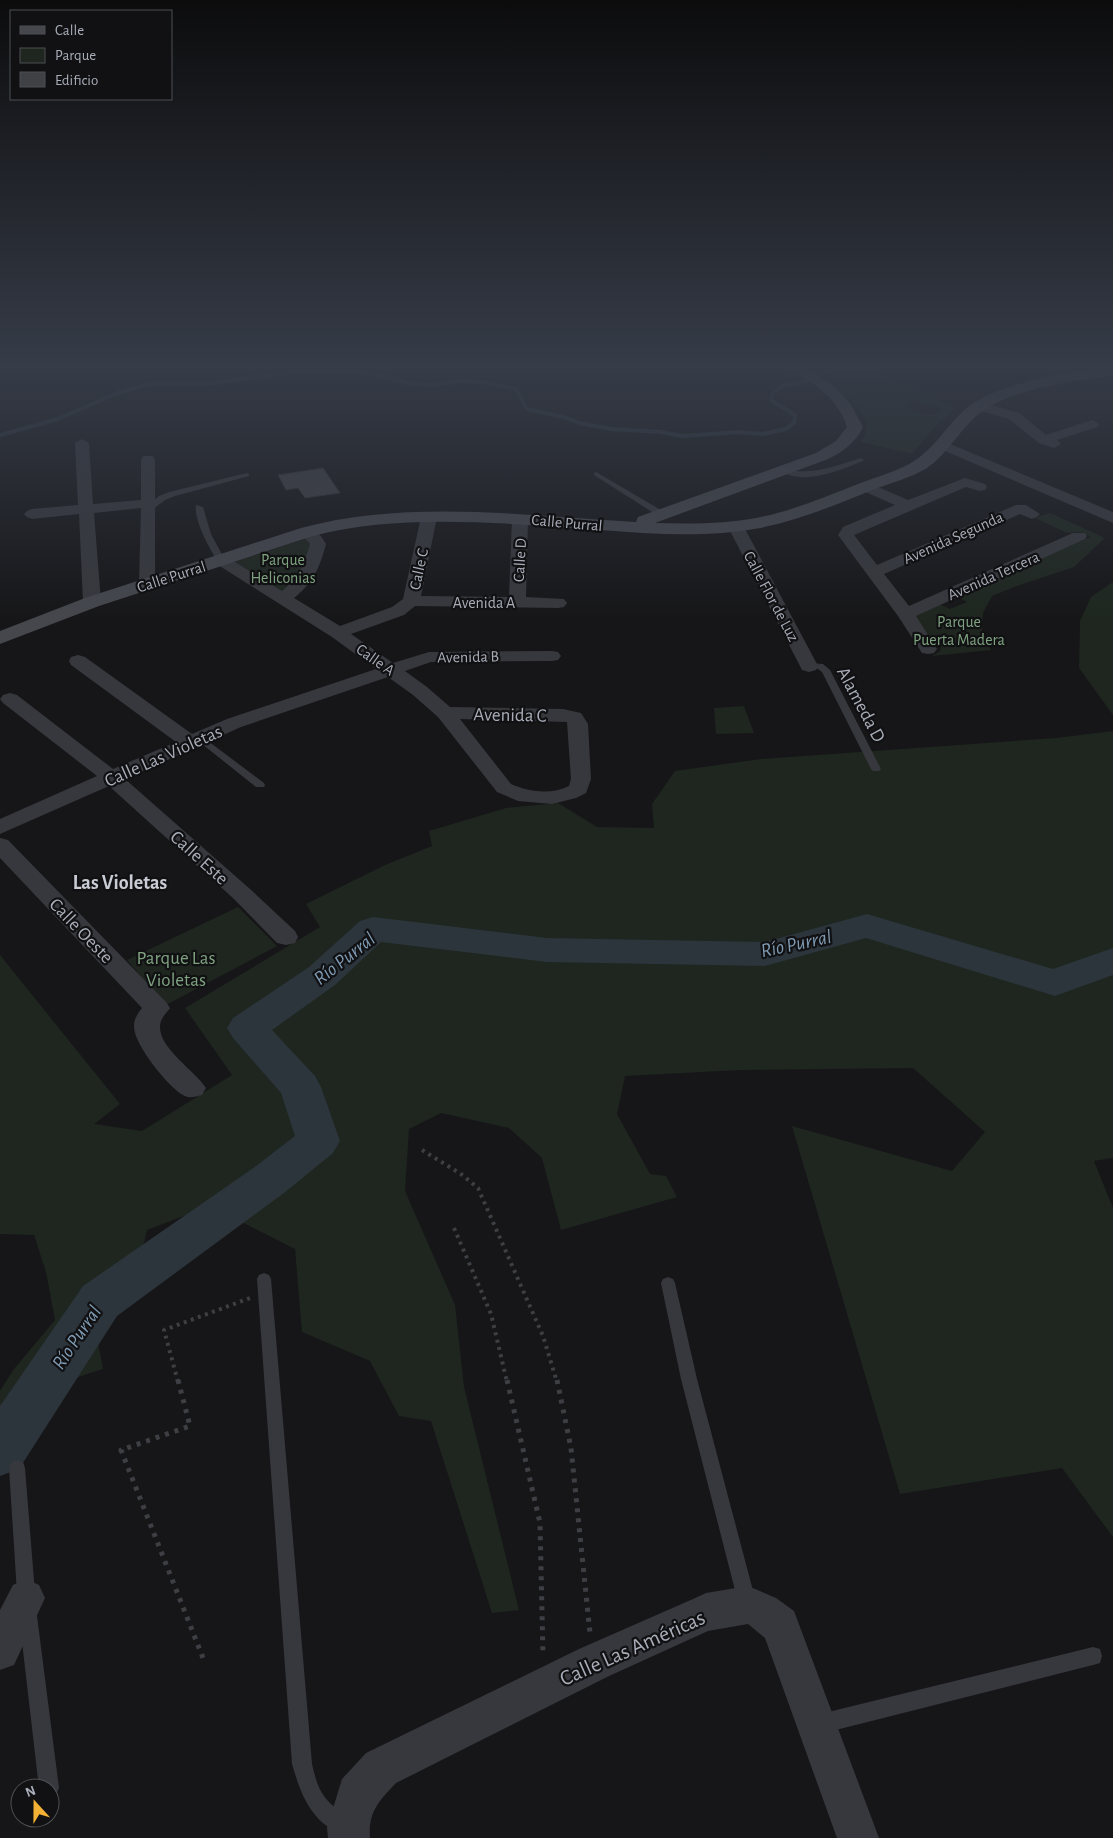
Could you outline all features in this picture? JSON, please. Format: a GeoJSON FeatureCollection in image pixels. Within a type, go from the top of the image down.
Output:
{"type":"FeatureCollection","features":[{"type":"Feature","properties":{"kind":"street"},"geometry":{"type":"LineString","coordinates":[[83,450],[92,602]]}},
{"type":"Feature","properties":{"kind":"street"},"geometry":{"type":"LineString","coordinates":[[629,527],[784,471],[835,450]]}},
{"type":"Feature","properties":{"kind":"street","name":"Calle Purral"},"geometry":{"type":"LineString","coordinates":[[0,638],[147,583],[307,532],[341,524],[465,516],[629,527],[736,527],[797,513],[866,488],[926,461],[937,450]]}},
{"type":"Feature","properties":{"kind":"street"},"geometry":{"type":"LineString","coordinates":[[956,450],[1113,518]]}},
{"type":"Feature","properties":{"kind":"street"},"geometry":{"type":"LineString","coordinates":[[147,583],[144,506],[148,459]]}},
{"type":"Feature","properties":{"kind":"street"},"geometry":{"type":"LineString","coordinates":[[928,649],[906,614],[846,535],[847,532],[965,482],[980,487]]}},
{"type":"Feature","properties":{"kind":"street"},"geometry":{"type":"LineString","coordinates":[[866,488],[907,506]]}},
{"type":"Feature","properties":{"kind":"street"},"geometry":{"type":"LineString","coordinates":[[32,514],[144,506]]}},
{"type":"Feature","properties":{"kind":"street","name":"Avenida Segunda"},"geometry":{"type":"LineString","coordinates":[[874,572],[1021,508],[1032,514]]}},
{"type":"Feature","properties":{"kind":"street","name":"Calle C"},"geometry":{"type":"LineString","coordinates":[[338,633],[398,611],[411,602],[429,517]]}},
{"type":"Feature","properties":{"kind":"street","name":"Calle D"},"geometry":{"type":"LineString","coordinates":[[517,602],[520,519]]}},
{"type":"Feature","properties":{"kind":"street","name":"Calle Flor de Luz"},"geometry":{"type":"LineString","coordinates":[[736,527],[809,666]]}},
{"type":"Feature","properties":{"kind":"street"},"geometry":{"type":"LineString","coordinates":[[283,598],[301,585],[310,572],[318,544],[314,537],[307,532]]}},
{"type":"Feature","properties":{"kind":"street","name":"Avenida Tercera"},"geometry":{"type":"LineString","coordinates":[[906,614],[1079,536]]}},
{"type":"Feature","properties":{"kind":"street","name":"Calle A"},"geometry":{"type":"LineString","coordinates":[[221,560],[338,633],[392,670],[445,712],[504,788],[518,795],[552,798],[569,794],[579,789]]}},
{"type":"Feature","properties":{"kind":"street","name":"Avenida A"},"geometry":{"type":"LineString","coordinates":[[411,602],[558,603]]}},
{"type":"Feature","properties":{"kind":"street","name":"Avenida B"},"geometry":{"type":"LineString","coordinates":[[330,692],[429,657],[552,656]]}},
{"type":"Feature","properties":{"kind":"street"},"geometry":{"type":"LineString","coordinates":[[78,661],[195,740]]}},
{"type":"Feature","properties":{"kind":"street","name":"Calle Las Violetas"},"geometry":{"type":"LineString","coordinates":[[0,827],[234,723],[330,692]]}},
{"type":"Feature","properties":{"kind":"street","name":"Calle Este"},"geometry":{"type":"LineString","coordinates":[[10,699],[112,778],[242,894],[286,937]]}},
{"type":"Feature","properties":{"kind":"street","name":"Avenida C"},"geometry":{"type":"LineString","coordinates":[[445,712],[563,715],[574,717],[578,724],[581,779],[579,789]]}},
{"type":"Feature","properties":{"kind":"street","name":"Calle Oeste"},"geometry":{"type":"LineString","coordinates":[[0,845],[157,1008],[149,1017],[147,1025],[151,1044],[192,1088]]}},
{"type":"Feature","properties":{"kind":"street"},"geometry":{"type":"LineString","coordinates":[[0,1651],[26,1598]]}},
{"type":"Feature","properties":{"kind":"street"},"geometry":{"type":"LineString","coordinates":[[748,1605],[763,1611],[780,1625],[858,1838]]}},
{"type":"Feature","properties":{"kind":"street","name":"Calle Las Américas"},"geometry":{"type":"LineString","coordinates":[[348,1833],[357,1794],[381,1768],[593,1663],[706,1612],[748,1605]]}},
{"type":"Feature","properties":{"kind":"lane"},"geometry":{"type":"LineString","coordinates":[[784,471],[800,475],[819,473],[861,460]]}},
{"type":"Feature","properties":{"kind":"lane"},"geometry":{"type":"LineString","coordinates":[[596,474],[663,515]]}},
{"type":"Feature","properties":{"kind":"lane"},"geometry":{"type":"LineString","coordinates":[[144,506],[172,494],[247,475]]}},
{"type":"Feature","properties":{"kind":"lane"},"geometry":{"type":"LineString","coordinates":[[199,507],[204,529],[213,549],[221,560]]}},
{"type":"Feature","properties":{"kind":"lane","name":"Alameda D"},"geometry":{"type":"LineString","coordinates":[[809,666],[820,666],[826,670],[876,769]]}},
{"type":"Feature","properties":{"kind":"lane"},"geometry":{"type":"LineString","coordinates":[[195,740],[260,786]]}},
{"type":"Feature","properties":{"kind":"lane"},"geometry":{"type":"LineString","coordinates":[[668,1283],[688,1379],[748,1605]]}},
{"type":"Feature","properties":{"kind":"lane"},"geometry":{"type":"LineString","coordinates":[[266,1285],[302,1764],[312,1796],[324,1814],[348,1833]]}},
{"type":"Feature","properties":{"kind":"lane"},"geometry":{"type":"LineString","coordinates":[[17,1468],[26,1598],[48,1778]]}},
{"type":"Feature","properties":{"kind":"lane"},"geometry":{"type":"LineString","coordinates":[[816,1725],[1093,1656]]}},
{"type":"Feature","properties":{"kind":"path"},"geometry":{"type":"LineString","coordinates":[[422,1150],[461,1174],[478,1188],[544,1336],[560,1390],[571,1448],[593,1663]]}},
{"type":"Feature","properties":{"kind":"path"},"geometry":{"type":"LineString","coordinates":[[454,1228],[491,1314],[540,1522],[544,1687]]}},
{"type":"Feature","properties":{"kind":"path"},"geometry":{"type":"LineString","coordinates":[[205,1663],[121,1450],[190,1426],[164,1330],[266,1285]]}},
{"type":"Feature","properties":{"kind":"green space"},"geometry":{"type":"Polygon","coordinates":[[[894,450],[916,450],[912,454],[894,450]]]}},
{"type":"Feature","properties":{"kind":"green space","name":"Parque Puerta Madera"},"geometry":{"type":"Polygon","coordinates":[[[1050,513],[1105,538],[1074,567],[992,596],[983,613],[982,630],[991,650],[932,656],[940,651],[941,647],[926,635],[913,617],[939,604],[950,609],[967,602],[958,597],[1076,542],[1091,537],[1081,532],[1067,533],[1035,518],[1050,513]]]}},
{"type":"Feature","properties":{"kind":"green space","name":"Parque Heliconias"},"geometry":{"type":"Polygon","coordinates":[[[305,539],[312,546],[306,568],[283,593],[235,562],[305,539]]]}},
{"type":"Feature","properties":{"kind":"green space"},"geometry":{"type":"Polygon","coordinates":[[[1113,582],[1113,715],[1079,668],[1080,621],[1091,597],[1113,582]]]}},
{"type":"Feature","properties":{"kind":"green space"},"geometry":{"type":"Polygon","coordinates":[[[744,706],[754,733],[716,734],[714,708],[744,706]]]}},
{"type":"Feature","properties":{"kind":"green space"},"geometry":{"type":"Polygon","coordinates":[[[1113,731],[1113,1158],[1094,1161],[1113,1208],[1113,1537],[1062,1468],[900,1494],[792,1126],[952,1171],[985,1132],[913,1068],[740,1070],[625,1076],[617,1114],[650,1174],[666,1176],[677,1197],[561,1230],[542,1158],[509,1128],[441,1113],[409,1129],[405,1191],[455,1305],[464,1387],[519,1610],[492,1613],[431,1421],[399,1416],[370,1361],[302,1332],[295,1249],[210,1206],[147,1230],[141,1257],[93,1316],[103,1369],[21,1395],[0,1448],[0,1391],[14,1369],[55,1320],[46,1272],[34,1235],[0,1234],[0,955],[120,1104],[94,1124],[142,1131],[232,1075],[185,1008],[320,927],[306,904],[385,865],[432,846],[429,831],[506,808],[558,803],[597,827],[654,828],[652,804],[675,771],[761,759],[1056,738],[1113,731]]]}},
{"type":"Feature","properties":{"kind":"green space","name":"Parque Las Violetas"},"geometry":{"type":"Polygon","coordinates":[[[238,907],[277,946],[166,1005],[127,960],[238,907]]]}},
{"type":"Feature","properties":{"kind":"building"},"geometry":{"type":"Polygon","coordinates":[[[323,468],[340,493],[305,498],[298,488],[286,490],[278,475],[323,468]]]}},
{"type":"Feature","properties":{"kind":"waterway","name":"Río Purral"},"geometry":{"type":"LineString","coordinates":[[0,1451],[100,1301],[268,1181],[318,1141],[300,1087],[247,1028],[322,976],[373,929],[547,950],[765,954],[867,926],[1055,983],[1113,961]]}},
{"type":"Feature","properties":{"kind":"district","name":"Las Violetas"},"geometry":{"type":"Point","coordinates":[120,882]}}]}
